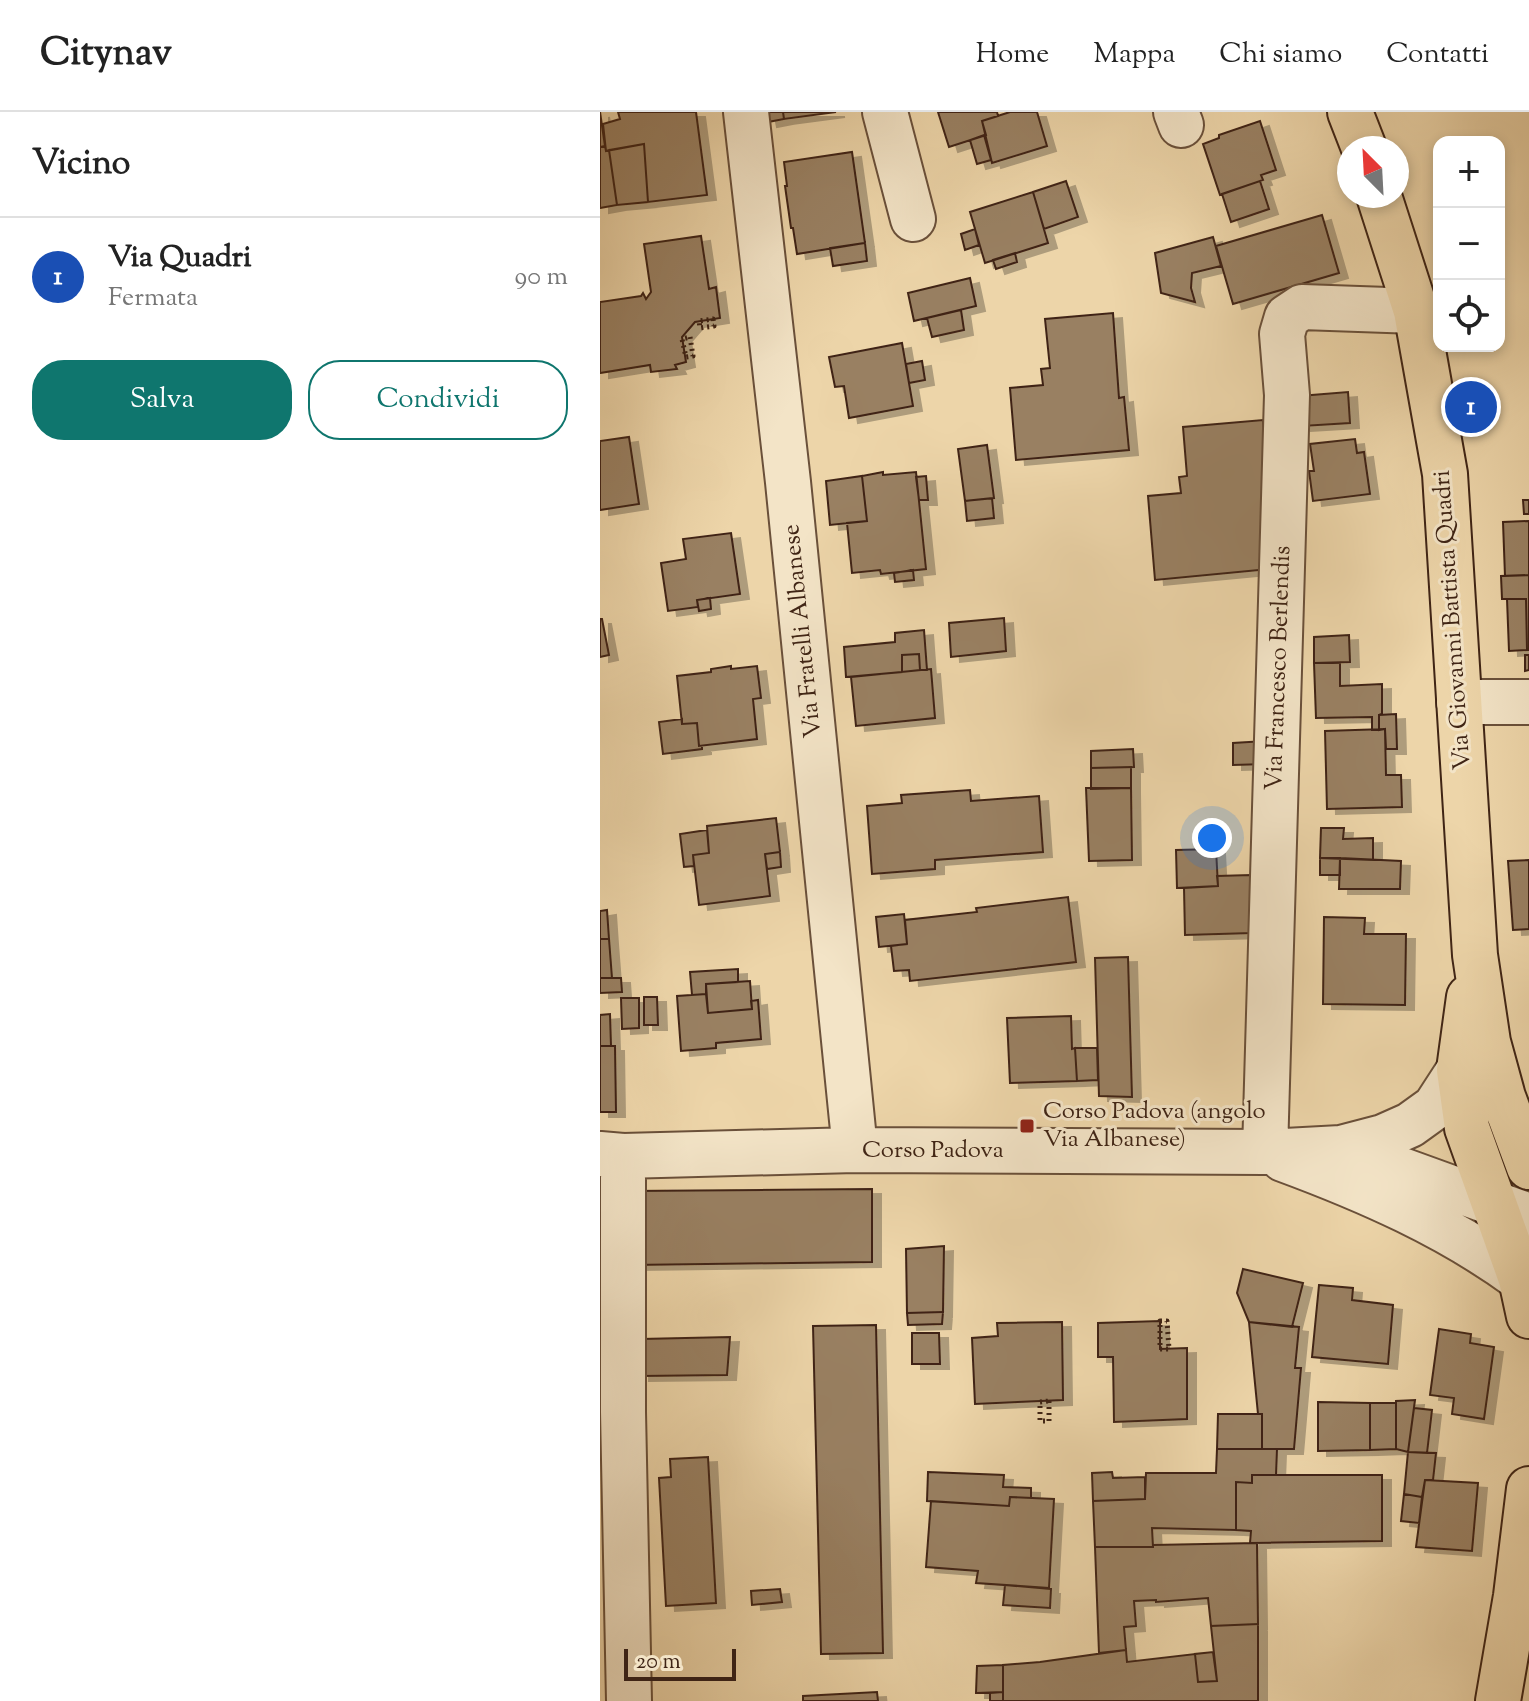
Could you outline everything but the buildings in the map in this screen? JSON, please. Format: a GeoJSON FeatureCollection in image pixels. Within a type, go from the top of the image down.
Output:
{"type":"FeatureCollection","features":[{"type":"Feature","properties":{"kind":"main road"},"geometry":{"type":"LineString","coordinates":[[1350,112],[1359,136]]}},
{"type":"Feature","properties":{"kind":"main road","name":"Via Giovanni Battista Quadri"},"geometry":{"type":"LineString","coordinates":[[1383,208],[1416,311],[1445,474],[1475,955],[1488,1042],[1478,1070],[1467,1128],[1511,1210],[1525,1298]]}},
{"type":"Feature","properties":{"kind":"main road","name":"Via Giovanni Battista Quadri"},"geometry":{"type":"LineString","coordinates":[[1478,1070],[1525,1147]]}},
{"type":"Feature","properties":{"kind":"main road"},"geometry":{"type":"LineString","coordinates":[[1498,1701],[1523,1608],[1529,1489]]}},
{"type":"Feature","properties":{"kind":"street","name":"Via Fratelli Albanese"},"geometry":{"type":"LineString","coordinates":[[746,112],[788,482],[855,1150]]}},
{"type":"Feature","properties":{"kind":"street"},"geometry":{"type":"LineString","coordinates":[[885,112],[913,219]]}},
{"type":"Feature","properties":{"kind":"street","name":"Via Francesco Berlendis"},"geometry":{"type":"LineString","coordinates":[[1265,1152],[1287,395],[1282,334],[1287,317],[1302,307],[1416,311]]}},
{"type":"Feature","properties":{"kind":"street"},"geometry":{"type":"LineString","coordinates":[[1459,702],[1529,702]]}},
{"type":"Feature","properties":{"kind":"street","name":"Corso Padova"},"geometry":{"type":"LineString","coordinates":[[612,1155],[855,1150],[1265,1152],[1341,1148],[1383,1137],[1410,1125],[1478,1070]]}},
{"type":"Feature","properties":{"kind":"street","name":"Corso Padova"},"geometry":{"type":"LineString","coordinates":[[1341,1148],[1511,1210]]}},
{"type":"Feature","properties":{"kind":"street","name":"Corso Padova"},"geometry":{"type":"LineString","coordinates":[[1265,1152],[1339,1180],[1429,1222],[1489,1255],[1525,1298]]}},
{"type":"Feature","properties":{"kind":"street"},"geometry":{"type":"LineString","coordinates":[[612,1155],[623,1412],[620,1687]]}},
{"type":"Feature","properties":{"kind":"path"},"geometry":{"type":"LineString","coordinates":[[1160,1321],[1167,1321],[1169,1349],[1160,1349],[1160,1321]]}},
{"type":"Feature","properties":{"kind":"place","name":"Via Quadri"},"geometry":{"type":"Point","coordinates":[1471,407]}},
{"type":"Feature","properties":{"kind":"place","name":"Corso Padova (angolo Via Albanese)"},"geometry":{"type":"Point","coordinates":[1027,1126]}}]}
